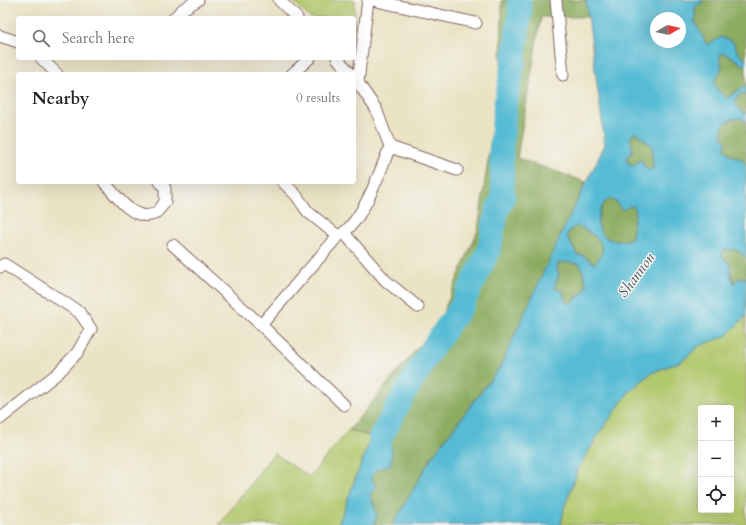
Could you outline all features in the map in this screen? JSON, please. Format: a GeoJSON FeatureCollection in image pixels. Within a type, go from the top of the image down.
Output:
{"type":"FeatureCollection","features":[{"type":"Feature","properties":{"kind":"street"},"geometry":{"type":"LineString","coordinates":[[176,16],[183,9],[198,0]]}},
{"type":"Feature","properties":{"kind":"street"},"geometry":{"type":"LineString","coordinates":[[279,0],[295,16]]}},
{"type":"Feature","properties":{"kind":"street"},"geometry":{"type":"LineString","coordinates":[[356,72],[368,0]]}},
{"type":"Feature","properties":{"kind":"street"},"geometry":{"type":"LineString","coordinates":[[372,0],[476,23]]}},
{"type":"Feature","properties":{"kind":"street"},"geometry":{"type":"LineString","coordinates":[[556,0],[563,75]]}},
{"type":"Feature","properties":{"kind":"street"},"geometry":{"type":"LineString","coordinates":[[0,36],[16,41]]}},
{"type":"Feature","properties":{"kind":"street"},"geometry":{"type":"LineString","coordinates":[[43,60],[55,72]]}},
{"type":"Feature","properties":{"kind":"street"},"geometry":{"type":"LineString","coordinates":[[294,72],[308,60]]}},
{"type":"Feature","properties":{"kind":"street"},"geometry":{"type":"LineString","coordinates":[[339,60],[350,72]]}},
{"type":"Feature","properties":{"kind":"street"},"geometry":{"type":"LineString","coordinates":[[261,325],[366,205],[390,147],[376,109],[356,79]]}},
{"type":"Feature","properties":{"kind":"street"},"geometry":{"type":"LineString","coordinates":[[390,147],[457,170]]}},
{"type":"Feature","properties":{"kind":"street"},"geometry":{"type":"LineString","coordinates":[[106,184],[131,211],[142,216],[155,214],[165,202],[165,188],[162,184]]}},
{"type":"Feature","properties":{"kind":"street"},"geometry":{"type":"LineString","coordinates":[[285,184],[296,194],[308,212],[341,235],[386,281],[418,307]]}},
{"type":"Feature","properties":{"kind":"street"},"geometry":{"type":"LineString","coordinates":[[173,245],[261,325],[344,405]]}},
{"type":"Feature","properties":{"kind":"street"},"geometry":{"type":"LineString","coordinates":[[0,419],[58,374],[77,354],[91,329],[79,312],[1,264]]}},
{"type":"Feature","properties":{"kind":"green space"},"geometry":{"type":"Polygon","coordinates":[[[292,0],[355,0],[354,16],[308,16],[292,0]]]}},
{"type":"Feature","properties":{"kind":"green space"},"geometry":{"type":"Polygon","coordinates":[[[502,0],[586,0],[589,17],[541,17],[517,158],[586,182],[500,367],[431,458],[393,525],[374,525],[377,514],[370,495],[371,478],[376,470],[380,439],[349,430],[439,322],[478,230],[501,67],[502,0]]]}},
{"type":"Feature","properties":{"kind":"green space"},"geometry":{"type":"Polygon","coordinates":[[[702,0],[746,0],[746,59],[739,54],[733,42],[707,46],[695,22],[695,7],[702,3],[702,0]]]}},
{"type":"Feature","properties":{"kind":"green space"},"geometry":{"type":"Polygon","coordinates":[[[723,53],[732,57],[746,67],[746,86],[727,98],[718,91],[713,83],[722,67],[719,56],[723,53]]]}},
{"type":"Feature","properties":{"kind":"green space"},"geometry":{"type":"Polygon","coordinates":[[[742,93],[746,96],[746,112],[744,113],[739,109],[735,102],[738,96],[742,93]]]}},
{"type":"Feature","properties":{"kind":"green space"},"geometry":{"type":"Polygon","coordinates":[[[741,118],[746,122],[746,165],[737,157],[730,155],[725,148],[722,136],[723,125],[732,119],[741,118]]]}},
{"type":"Feature","properties":{"kind":"green space"},"geometry":{"type":"Polygon","coordinates":[[[635,131],[652,146],[654,169],[648,170],[644,167],[642,160],[634,166],[628,163],[626,158],[632,153],[630,138],[635,131]]]}},
{"type":"Feature","properties":{"kind":"green space"},"geometry":{"type":"Polygon","coordinates":[[[609,198],[615,201],[618,205],[633,205],[635,212],[632,238],[621,241],[612,240],[605,237],[600,231],[598,224],[599,215],[602,207],[609,198]]]}},
{"type":"Feature","properties":{"kind":"green space"},"geometry":{"type":"Polygon","coordinates":[[[576,226],[594,236],[601,244],[602,253],[595,264],[582,255],[577,255],[568,239],[567,236],[570,230],[576,226]]]}},
{"type":"Feature","properties":{"kind":"green space"},"geometry":{"type":"Polygon","coordinates":[[[734,249],[740,251],[746,258],[746,278],[735,285],[730,271],[731,266],[722,256],[724,250],[734,249]]]}},
{"type":"Feature","properties":{"kind":"green space"},"geometry":{"type":"Polygon","coordinates":[[[568,262],[580,264],[587,285],[581,296],[571,303],[566,302],[563,296],[564,291],[554,288],[559,274],[557,269],[558,263],[568,262]]]}},
{"type":"Feature","properties":{"kind":"green space"},"geometry":{"type":"Polygon","coordinates":[[[746,316],[746,525],[561,525],[564,508],[579,467],[599,434],[628,393],[651,373],[682,361],[699,345],[726,336],[746,316]]]}},
{"type":"Feature","properties":{"kind":"green space"},"geometry":{"type":"Polygon","coordinates":[[[349,430],[371,437],[338,525],[219,525],[274,453],[309,477],[349,430]]]}},
{"type":"Feature","properties":{"kind":"water","name":"Shannon"},"geometry":{"type":"Polygon","coordinates":[[[586,0],[702,0],[702,3],[695,7],[695,22],[707,45],[721,37],[733,42],[739,54],[746,59],[746,67],[732,57],[723,53],[719,56],[722,67],[714,83],[718,91],[727,98],[746,85],[746,96],[742,93],[738,96],[735,102],[739,109],[744,113],[746,112],[746,122],[741,118],[732,119],[723,125],[722,136],[726,141],[725,148],[730,155],[742,159],[746,165],[746,258],[739,251],[734,250],[724,250],[722,256],[731,266],[730,271],[734,284],[738,278],[746,278],[746,316],[726,336],[699,346],[682,361],[651,373],[628,393],[599,434],[579,467],[564,508],[561,525],[393,525],[431,458],[500,367],[559,238],[605,145],[586,0]],[[635,132],[630,138],[632,153],[626,158],[628,163],[634,166],[637,162],[642,160],[644,167],[648,170],[653,169],[652,146],[635,132]],[[609,198],[602,207],[599,215],[598,224],[601,231],[605,237],[613,240],[621,241],[632,238],[635,212],[633,205],[622,210],[615,201],[609,198]],[[577,226],[570,230],[567,236],[577,255],[582,255],[595,264],[602,253],[601,244],[590,233],[577,226]],[[568,262],[558,263],[557,269],[559,274],[554,288],[564,291],[563,296],[566,302],[571,303],[576,300],[577,296],[581,296],[587,285],[580,264],[568,262]]]}},
{"type":"Feature","properties":{"kind":"water"},"geometry":{"type":"Polygon","coordinates":[[[371,437],[380,439],[392,446],[391,464],[376,470],[371,478],[376,487],[370,495],[377,514],[374,525],[338,525],[371,437]]]}},
{"type":"Feature","properties":{"kind":"waterway"},"geometry":{"type":"LineString","coordinates":[[380,439],[403,396],[431,350],[461,307],[489,250],[497,211],[503,197],[501,150],[505,107],[514,59],[520,12],[519,0]]}}]}
